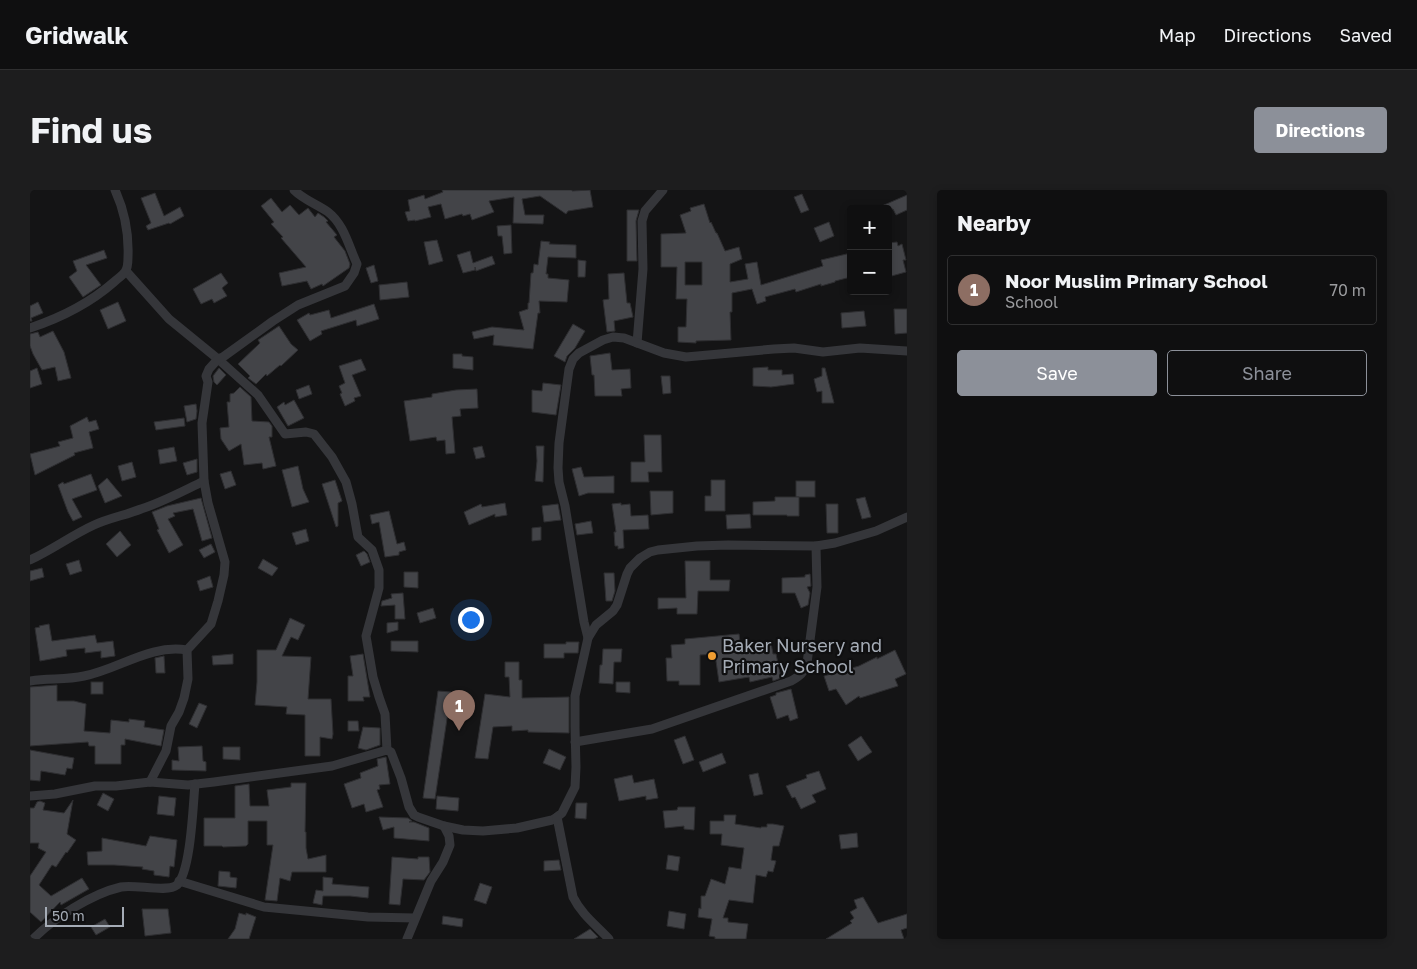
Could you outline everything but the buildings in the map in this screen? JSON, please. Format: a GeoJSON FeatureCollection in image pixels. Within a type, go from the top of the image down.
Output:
{"type":"FeatureCollection","features":[{"type":"Feature","properties":{"kind":"street"},"geometry":{"type":"LineString","coordinates":[[30,328],[61,316],[82,304],[105,290],[126,271],[128,236],[125,216],[115,190]]}},
{"type":"Feature","properties":{"kind":"street"},"geometry":{"type":"LineString","coordinates":[[150,782],[166,750],[172,726],[184,698],[188,679],[187,650],[211,624],[221,590],[225,562],[208,503],[204,481],[202,423],[208,382],[206,376],[209,368],[218,359],[298,305],[345,286],[354,273],[357,264],[336,219],[327,211],[300,196],[294,190]]}},
{"type":"Feature","properties":{"kind":"street"},"geometry":{"type":"LineString","coordinates":[[637,343],[643,269],[642,220],[645,211],[663,190]]}},
{"type":"Feature","properties":{"kind":"street"},"geometry":{"type":"LineString","coordinates":[[126,271],[168,319],[218,359],[258,395],[285,434],[306,432],[314,434],[332,457],[346,482],[358,537],[372,550],[378,570],[378,588],[366,636],[373,677],[385,714],[387,750],[390,752],[398,769],[411,811],[418,817],[444,826],[463,830],[492,831],[526,827],[557,817],[562,812],[575,787],[575,696],[588,638],[596,624],[613,611],[617,605],[630,568],[640,558],[650,552],[706,546],[816,546],[861,536],[907,517]]}},
{"type":"Feature","properties":{"kind":"street"},"geometry":{"type":"LineString","coordinates":[[588,638],[558,468],[569,369],[573,359],[579,353],[603,340],[613,337],[624,338],[664,353],[686,357],[794,348],[823,352],[860,348],[907,351]]}},
{"type":"Feature","properties":{"kind":"street"},"geometry":{"type":"LineString","coordinates":[[30,560],[95,524],[172,497],[204,481]]}},
{"type":"Feature","properties":{"kind":"street"},"geometry":{"type":"LineString","coordinates":[[575,742],[652,729],[791,681],[800,676],[804,672],[807,663],[816,596],[816,546]]}},
{"type":"Feature","properties":{"kind":"street"},"geometry":{"type":"LineString","coordinates":[[30,680],[82,677],[147,653],[168,649],[187,650]]}},
{"type":"Feature","properties":{"kind":"street"},"geometry":{"type":"LineString","coordinates":[[30,796],[55,794],[95,786],[116,786],[150,782],[195,784],[332,766],[387,750]]}},
{"type":"Feature","properties":{"kind":"street"},"geometry":{"type":"LineString","coordinates":[[33,939],[54,920],[108,891],[123,886],[168,888],[176,885],[182,876],[187,859],[192,830],[195,784]]}},
{"type":"Feature","properties":{"kind":"street"},"geometry":{"type":"LineString","coordinates":[[557,817],[574,898],[585,916],[609,939]]}},
{"type":"Feature","properties":{"kind":"street"},"geometry":{"type":"LineString","coordinates":[[407,939],[431,881],[443,862],[450,845],[450,836],[444,826]]}},
{"type":"Feature","properties":{"kind":"street"},"geometry":{"type":"LineString","coordinates":[[179,881],[264,907],[368,917],[416,918]]}},
{"type":"Feature","properties":{"kind":"place","name":"Baker Nursery and Primary School"},"geometry":{"type":"Point","coordinates":[712,656]}},
{"type":"Feature","properties":{"kind":"place","name":"Noor Muslim Primary School"},"geometry":{"type":"Point","coordinates":[459,731]}}]}
